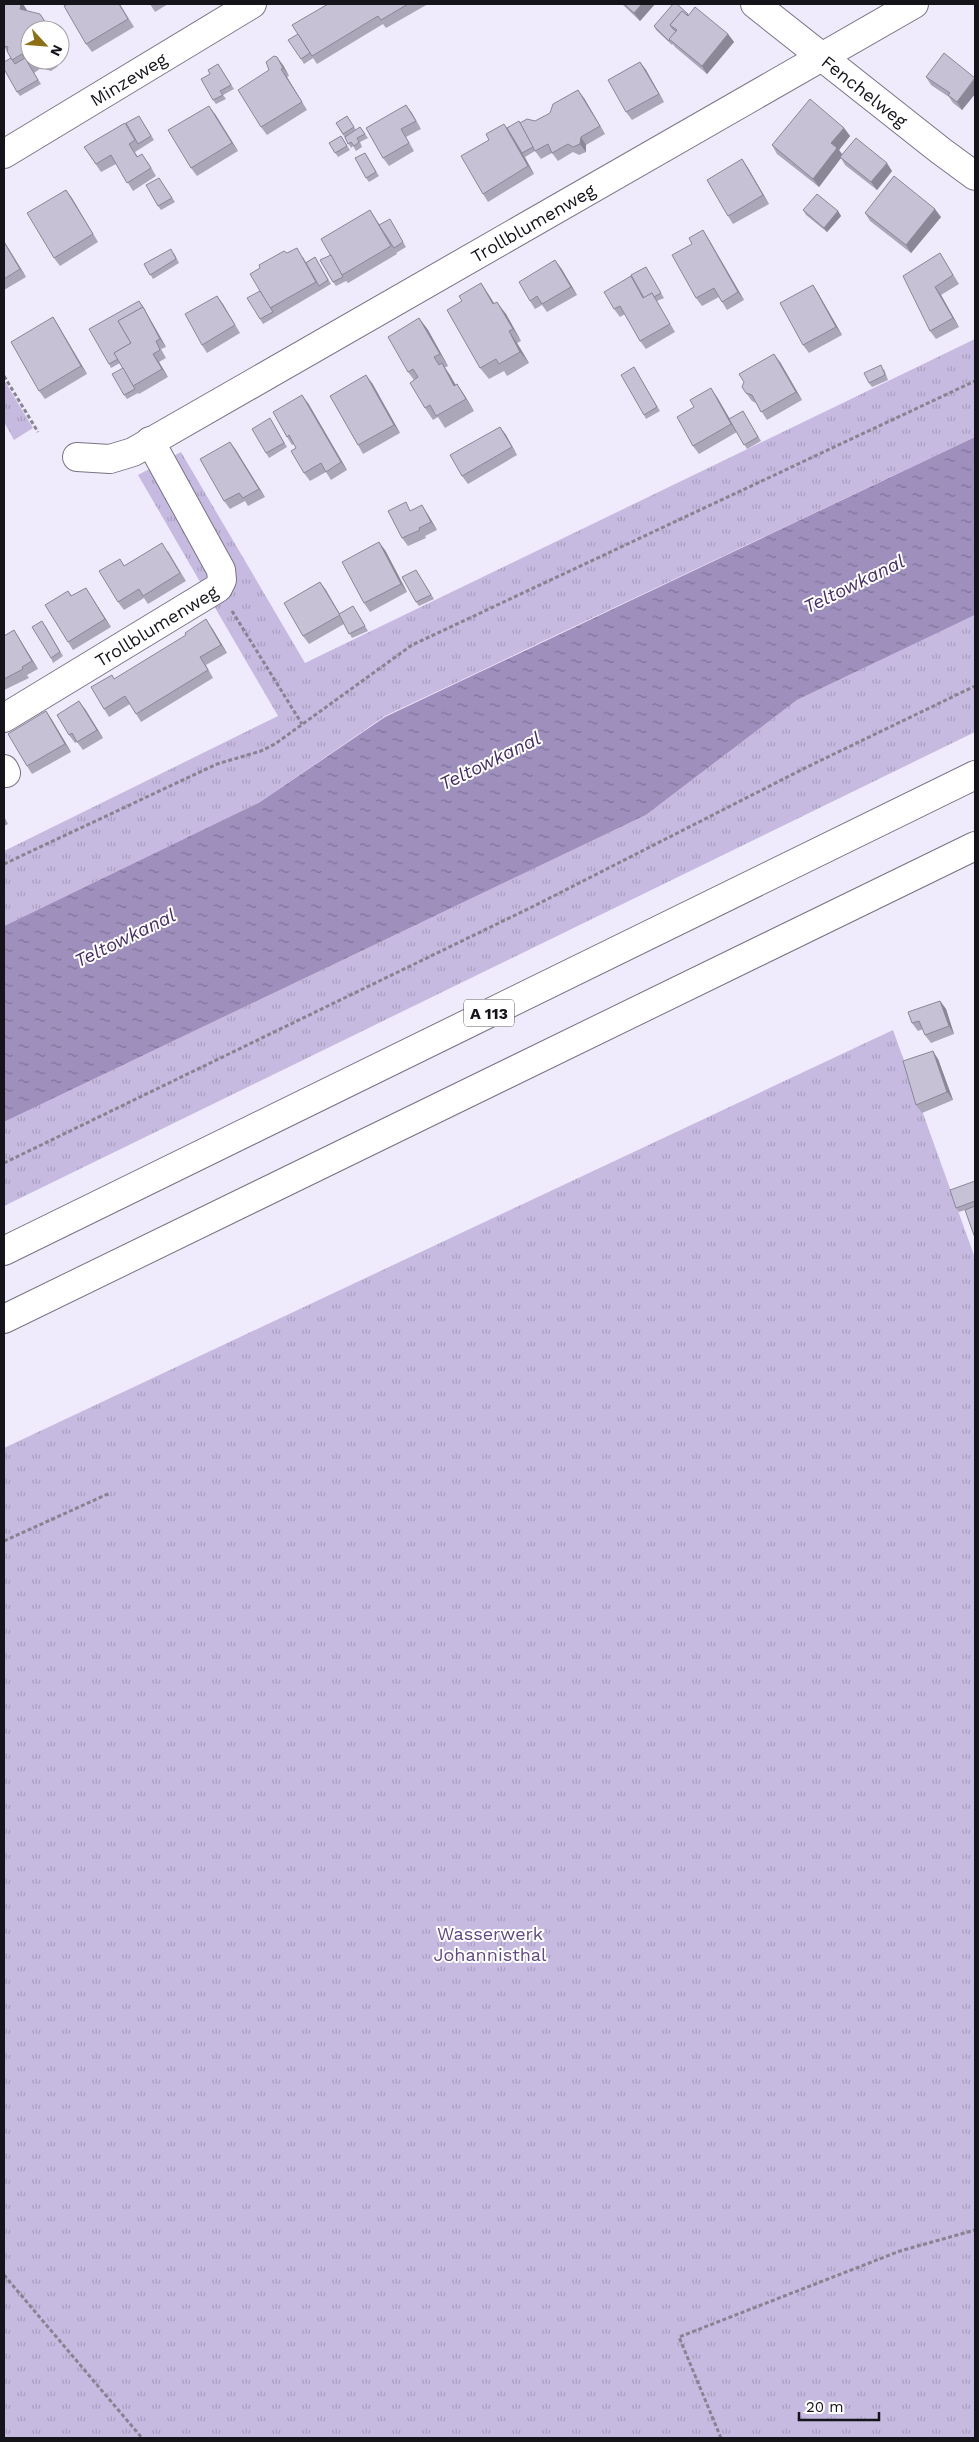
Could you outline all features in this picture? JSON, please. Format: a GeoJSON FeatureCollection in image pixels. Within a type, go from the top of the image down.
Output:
{"type":"FeatureCollection","features":[{"type":"Feature","properties":{"kind":"main road","name":"Minzeweg"},"geometry":{"type":"LineString","coordinates":[[4,154],[252,4]]}},
{"type":"Feature","properties":{"kind":"main road","name":"Fenchelweg"},"geometry":{"type":"LineString","coordinates":[[755,4],[975,176]]}},
{"type":"Feature","properties":{"kind":"main road","name":"Trollblumenweg"},"geometry":{"type":"LineString","coordinates":[[77,457],[110,459],[133,452],[914,4]]}},
{"type":"Feature","properties":{"kind":"main road","name":"Trollblumenweg"},"geometry":{"type":"LineString","coordinates":[[4,718],[218,588],[222,580],[221,570],[150,441]]}},
{"type":"Feature","properties":{"kind":"main road","name":"A 113"},"geometry":{"type":"LineString","coordinates":[[4,1251],[975,775]]}},
{"type":"Feature","properties":{"kind":"main road"},"geometry":{"type":"LineString","coordinates":[[4,1320],[975,846]]}},
{"type":"Feature","properties":{"kind":"path"},"geometry":{"type":"LineString","coordinates":[[4,376],[38,432]]}},
{"type":"Feature","properties":{"kind":"path"},"geometry":{"type":"LineString","coordinates":[[4,864],[218,764],[261,751],[275,744],[412,645],[975,381]]}},
{"type":"Feature","properties":{"kind":"path"},"geometry":{"type":"LineString","coordinates":[[218,588],[302,724]]}},
{"type":"Feature","properties":{"kind":"path"},"geometry":{"type":"LineString","coordinates":[[4,1163],[534,906],[807,767],[975,686]]}},
{"type":"Feature","properties":{"kind":"path"},"geometry":{"type":"LineString","coordinates":[[4,1541],[110,1493]]}},
{"type":"Feature","properties":{"kind":"path"},"geometry":{"type":"LineString","coordinates":[[721,2438],[679,2337],[900,2251],[975,2230]]}},
{"type":"Feature","properties":{"kind":"path"},"geometry":{"type":"LineString","coordinates":[[4,2275],[142,2438]]}},
{"type":"Feature","properties":{"kind":"green space"},"geometry":{"type":"Polygon","coordinates":[[[975,339],[975,437],[385,716],[260,802],[4,926],[4,851],[278,716],[138,475],[181,452],[305,663],[975,339]]]}},
{"type":"Feature","properties":{"kind":"green space"},"geometry":{"type":"Polygon","coordinates":[[[4,380],[33,428],[14,440],[4,422],[4,380]]]}},
{"type":"Feature","properties":{"kind":"green space"},"geometry":{"type":"Polygon","coordinates":[[[975,615],[975,732],[4,1206],[4,1122],[646,815],[797,700],[975,615]]]}},
{"type":"Feature","properties":{"kind":"green space","name":"Wasserwerk Johannisthal"},"geometry":{"type":"Polygon","coordinates":[[[893,1030],[975,1258],[975,2438],[4,2438],[4,1448],[893,1030]]]}},
{"type":"Feature","properties":{"kind":"water","name":"Teltowkanal"},"geometry":{"type":"Polygon","coordinates":[[[975,437],[975,615],[797,700],[646,815],[4,1122],[4,926],[260,802],[385,717],[975,437]]]}},
{"type":"Feature","properties":{"kind":"building"},"geometry":{"type":"Polygon","coordinates":[[[4,4],[21,4],[20,9],[40,14],[44,20],[20,20],[20,55],[12,60],[7,51],[8,47],[4,46],[4,4]]]}},
{"type":"Feature","properties":{"kind":"building"},"geometry":{"type":"Polygon","coordinates":[[[68,4],[119,4],[128,19],[86,44],[64,6],[68,4]]]}},
{"type":"Feature","properties":{"kind":"building"},"geometry":{"type":"Polygon","coordinates":[[[328,4],[408,4],[381,20],[378,16],[312,56],[292,25],[328,4]]]}},
{"type":"Feature","properties":{"kind":"building"},"geometry":{"type":"Polygon","coordinates":[[[624,4],[642,4],[634,13],[624,4]]]}},
{"type":"Feature","properties":{"kind":"building"},"geometry":{"type":"Polygon","coordinates":[[[673,4],[677,4],[688,14],[682,11],[670,25],[676,31],[669,41],[654,26],[673,4]]]}},
{"type":"Feature","properties":{"kind":"building"},"geometry":{"type":"Polygon","coordinates":[[[695,7],[728,34],[702,66],[669,39],[677,30],[670,25],[682,11],[688,16],[695,7]]]}},
{"type":"Feature","properties":{"kind":"building"},"geometry":{"type":"Polygon","coordinates":[[[298,34],[310,53],[301,59],[288,40],[298,34]]]}},
{"type":"Feature","properties":{"kind":"building"},"geometry":{"type":"Polygon","coordinates":[[[944,53],[975,78],[957,102],[948,95],[950,93],[926,77],[944,53]]]}},
{"type":"Feature","properties":{"kind":"building"},"geometry":{"type":"Polygon","coordinates":[[[274,56],[277,57],[283,68],[281,69],[302,102],[261,127],[238,90],[269,70],[266,62],[274,56]]]}},
{"type":"Feature","properties":{"kind":"building"},"geometry":{"type":"Polygon","coordinates":[[[11,58],[15,64],[20,61],[20,70],[32,70],[38,80],[17,92],[4,69],[4,62],[11,58]]]}},
{"type":"Feature","properties":{"kind":"building"},"geometry":{"type":"Polygon","coordinates":[[[640,62],[659,94],[626,112],[608,80],[640,62]]]}},
{"type":"Feature","properties":{"kind":"building"},"geometry":{"type":"Polygon","coordinates":[[[218,64],[231,85],[220,91],[223,95],[213,100],[201,79],[210,74],[208,70],[218,64]]]}},
{"type":"Feature","properties":{"kind":"building"},"geometry":{"type":"Polygon","coordinates":[[[578,90],[600,126],[581,137],[580,144],[573,147],[568,144],[552,153],[548,144],[535,151],[520,123],[527,119],[535,121],[550,113],[553,104],[578,90]]]}},
{"type":"Feature","properties":{"kind":"building"},"geometry":{"type":"Polygon","coordinates":[[[810,99],[844,128],[831,143],[837,148],[813,179],[772,145],[810,99]]]}},
{"type":"Feature","properties":{"kind":"building"},"geometry":{"type":"Polygon","coordinates":[[[406,105],[416,121],[401,129],[409,143],[383,158],[366,128],[406,105]]]}},
{"type":"Feature","properties":{"kind":"building"},"geometry":{"type":"Polygon","coordinates":[[[209,106],[232,143],[191,168],[168,130],[209,106]]]}},
{"type":"Feature","properties":{"kind":"building"},"geometry":{"type":"Polygon","coordinates":[[[139,116],[151,136],[138,144],[126,123],[139,116]]]}},
{"type":"Feature","properties":{"kind":"building"},"geometry":{"type":"Polygon","coordinates":[[[347,116],[354,127],[343,134],[336,123],[347,116]]]}},
{"type":"Feature","properties":{"kind":"building"},"geometry":{"type":"Polygon","coordinates":[[[519,121],[533,147],[522,153],[507,128],[519,121]]]}},
{"type":"Feature","properties":{"kind":"building"},"geometry":{"type":"Polygon","coordinates":[[[125,123],[135,140],[129,144],[137,157],[142,154],[151,168],[127,183],[111,155],[96,164],[84,147],[125,123]]]}},
{"type":"Feature","properties":{"kind":"building"},"geometry":{"type":"Polygon","coordinates":[[[504,124],[528,166],[483,194],[461,156],[489,140],[486,134],[504,124]]]}},
{"type":"Feature","properties":{"kind":"building"},"geometry":{"type":"Polygon","coordinates":[[[360,127],[365,134],[357,138],[359,142],[354,146],[351,142],[348,144],[345,137],[360,127]]]}},
{"type":"Feature","properties":{"kind":"building"},"geometry":{"type":"Polygon","coordinates":[[[341,136],[347,146],[335,153],[329,143],[341,136]]]}},
{"type":"Feature","properties":{"kind":"building"},"geometry":{"type":"Polygon","coordinates":[[[856,138],[887,163],[871,182],[840,157],[856,138]]]}},
{"type":"Feature","properties":{"kind":"building"},"geometry":{"type":"Polygon","coordinates":[[[365,153],[376,172],[366,178],[355,158],[365,153]]]}},
{"type":"Feature","properties":{"kind":"building"},"geometry":{"type":"Polygon","coordinates":[[[742,159],[763,195],[728,216],[707,180],[742,159]]]}},
{"type":"Feature","properties":{"kind":"building"},"geometry":{"type":"Polygon","coordinates":[[[894,176],[935,209],[906,245],[865,213],[894,176]]]}},
{"type":"Feature","properties":{"kind":"building"},"geometry":{"type":"Polygon","coordinates":[[[159,178],[172,198],[158,206],[146,185],[159,178]]]}},
{"type":"Feature","properties":{"kind":"building"},"geometry":{"type":"Polygon","coordinates":[[[66,190],[93,234],[54,258],[27,213],[66,190]]]}},
{"type":"Feature","properties":{"kind":"building"},"geometry":{"type":"Polygon","coordinates":[[[817,194],[838,211],[824,228],[803,210],[817,194]]]}},
{"type":"Feature","properties":{"kind":"building"},"geometry":{"type":"Polygon","coordinates":[[[370,210],[391,246],[342,275],[321,239],[370,210]]]}},
{"type":"Feature","properties":{"kind":"building"},"geometry":{"type":"Polygon","coordinates":[[[390,219],[403,242],[394,248],[379,225],[390,219]]]}},
{"type":"Feature","properties":{"kind":"building"},"geometry":{"type":"Polygon","coordinates":[[[703,230],[738,292],[722,302],[714,288],[696,298],[672,255],[692,244],[689,238],[703,230]]]}},
{"type":"Feature","properties":{"kind":"building"},"geometry":{"type":"Polygon","coordinates":[[[4,242],[20,269],[4,279],[4,242]]]}},
{"type":"Feature","properties":{"kind":"building"},"geometry":{"type":"Polygon","coordinates":[[[297,248],[316,282],[270,308],[250,274],[260,268],[259,265],[284,251],[287,253],[297,248]]]}},
{"type":"Feature","properties":{"kind":"building"},"geometry":{"type":"Polygon","coordinates":[[[171,249],[176,259],[150,275],[144,264],[171,249]]]}},
{"type":"Feature","properties":{"kind":"building"},"geometry":{"type":"Polygon","coordinates":[[[940,253],[953,275],[935,287],[953,318],[930,331],[903,276],[940,253]]]}},
{"type":"Feature","properties":{"kind":"building"},"geometry":{"type":"Polygon","coordinates":[[[331,255],[343,277],[333,282],[320,260],[331,255]]]}},
{"type":"Feature","properties":{"kind":"building"},"geometry":{"type":"Polygon","coordinates":[[[315,257],[328,280],[319,286],[306,263],[315,257]]]}},
{"type":"Feature","properties":{"kind":"building"},"geometry":{"type":"Polygon","coordinates":[[[555,260],[571,287],[542,304],[537,296],[530,301],[519,282],[555,260]]]}},
{"type":"Feature","properties":{"kind":"building"},"geometry":{"type":"Polygon","coordinates":[[[646,267],[661,293],[654,297],[652,293],[644,298],[631,275],[646,267]]]}},
{"type":"Feature","properties":{"kind":"building"},"geometry":{"type":"Polygon","coordinates":[[[631,276],[643,298],[652,293],[670,324],[640,341],[620,306],[614,309],[604,292],[631,276]]]}},
{"type":"Feature","properties":{"kind":"building"},"geometry":{"type":"Polygon","coordinates":[[[481,283],[493,304],[497,302],[513,329],[509,331],[520,352],[499,364],[496,359],[480,368],[447,310],[462,301],[459,296],[481,283]]]}},
{"type":"Feature","properties":{"kind":"building"},"geometry":{"type":"Polygon","coordinates":[[[813,285],[836,327],[803,345],[780,303],[813,285]]]}},
{"type":"Feature","properties":{"kind":"building"},"geometry":{"type":"Polygon","coordinates":[[[260,291],[273,312],[260,319],[247,298],[260,291]]]}},
{"type":"Feature","properties":{"kind":"building"},"geometry":{"type":"Polygon","coordinates":[[[217,296],[235,325],[202,345],[185,314],[217,296]]]}},
{"type":"Feature","properties":{"kind":"building"},"geometry":{"type":"Polygon","coordinates":[[[139,301],[143,307],[118,321],[131,343],[114,353],[118,359],[109,364],[89,329],[139,301]]]}},
{"type":"Feature","properties":{"kind":"building"},"geometry":{"type":"Polygon","coordinates":[[[143,307],[160,339],[156,341],[160,350],[153,354],[162,369],[133,386],[114,353],[131,343],[118,321],[143,307]]]}},
{"type":"Feature","properties":{"kind":"building"},"geometry":{"type":"Polygon","coordinates":[[[53,317],[81,366],[39,391],[11,342],[53,317]]]}},
{"type":"Feature","properties":{"kind":"building"},"geometry":{"type":"Polygon","coordinates":[[[419,318],[440,354],[434,357],[439,365],[442,363],[454,386],[457,384],[466,399],[436,416],[430,405],[425,408],[410,383],[418,377],[413,369],[408,372],[388,337],[419,318]]]}},
{"type":"Feature","properties":{"kind":"building"},"geometry":{"type":"Polygon","coordinates":[[[774,354],[796,392],[761,412],[752,395],[746,393],[742,387],[744,382],[739,374],[774,354]]]}},
{"type":"Feature","properties":{"kind":"building"},"geometry":{"type":"Polygon","coordinates":[[[881,365],[885,375],[869,383],[864,373],[881,365]]]}},
{"type":"Feature","properties":{"kind":"building"},"geometry":{"type":"Polygon","coordinates":[[[634,367],[657,407],[644,415],[621,375],[634,367]]]}},
{"type":"Feature","properties":{"kind":"building"},"geometry":{"type":"Polygon","coordinates":[[[123,368],[135,389],[124,395],[112,374],[123,368]]]}},
{"type":"Feature","properties":{"kind":"building"},"geometry":{"type":"Polygon","coordinates":[[[366,375],[394,425],[358,445],[330,396],[366,375]]]}},
{"type":"Feature","properties":{"kind":"building"},"geometry":{"type":"Polygon","coordinates":[[[711,388],[731,424],[693,446],[677,417],[694,407],[690,400],[711,388]]]}},
{"type":"Feature","properties":{"kind":"building"},"geometry":{"type":"Polygon","coordinates":[[[302,395],[341,462],[326,472],[321,463],[304,473],[291,451],[296,448],[289,435],[287,437],[273,412],[302,395]]]}},
{"type":"Feature","properties":{"kind":"building"},"geometry":{"type":"Polygon","coordinates":[[[743,411],[758,437],[744,445],[729,419],[743,411]]]}},
{"type":"Feature","properties":{"kind":"building"},"geometry":{"type":"Polygon","coordinates":[[[270,418],[284,443],[266,453],[252,429],[270,418]]]}},
{"type":"Feature","properties":{"kind":"building"},"geometry":{"type":"Polygon","coordinates":[[[500,427],[512,447],[462,476],[450,455],[500,427]]]}},
{"type":"Feature","properties":{"kind":"building"},"geometry":{"type":"Polygon","coordinates":[[[230,442],[259,489],[243,498],[239,493],[224,501],[200,459],[230,442]]]}},
{"type":"Feature","properties":{"kind":"building"},"geometry":{"type":"Polygon","coordinates":[[[406,502],[410,511],[422,505],[431,522],[419,528],[420,530],[402,538],[388,511],[406,502]]]}},
{"type":"Feature","properties":{"kind":"building"},"geometry":{"type":"Polygon","coordinates":[[[379,542],[401,584],[364,603],[342,562],[379,542]]]}},
{"type":"Feature","properties":{"kind":"building"},"geometry":{"type":"Polygon","coordinates":[[[162,543],[180,573],[143,596],[139,589],[118,602],[99,571],[120,559],[124,566],[162,543]]]}},
{"type":"Feature","properties":{"kind":"building"},"geometry":{"type":"Polygon","coordinates":[[[416,570],[431,595],[416,602],[402,577],[416,570]]]}},
{"type":"Feature","properties":{"kind":"building"},"geometry":{"type":"Polygon","coordinates":[[[320,582],[340,615],[303,636],[284,603],[320,582]]]}},
{"type":"Feature","properties":{"kind":"building"},"geometry":{"type":"Polygon","coordinates":[[[86,588],[105,619],[68,642],[45,605],[68,591],[71,596],[86,588]]]}},
{"type":"Feature","properties":{"kind":"building"},"geometry":{"type":"Polygon","coordinates":[[[353,606],[365,626],[349,634],[339,614],[353,606]]]}},
{"type":"Feature","properties":{"kind":"building"},"geometry":{"type":"Polygon","coordinates":[[[206,619],[221,645],[200,657],[208,670],[136,714],[125,696],[104,709],[91,687],[112,675],[114,679],[186,635],[185,633],[206,619]]]}},
{"type":"Feature","properties":{"kind":"building"},"geometry":{"type":"Polygon","coordinates":[[[42,621],[60,652],[51,658],[32,627],[42,621]]]}},
{"type":"Feature","properties":{"kind":"building"},"geometry":{"type":"Polygon","coordinates":[[[14,630],[32,661],[22,667],[23,669],[4,679],[4,636],[14,630]]]}},
{"type":"Feature","properties":{"kind":"building"},"geometry":{"type":"Polygon","coordinates":[[[79,701],[97,730],[77,742],[72,733],[69,735],[57,715],[79,701]]]}},
{"type":"Feature","properties":{"kind":"building"},"geometry":{"type":"Polygon","coordinates":[[[46,711],[65,744],[27,766],[8,734],[46,711]]]}},
{"type":"Feature","properties":{"kind":"building"},"geometry":{"type":"Polygon","coordinates":[[[940,1001],[949,1026],[925,1035],[919,1021],[912,1023],[908,1012],[940,1001]]]}},
{"type":"Feature","properties":{"kind":"building"},"geometry":{"type":"Polygon","coordinates":[[[933,1051],[947,1092],[916,1105],[903,1061],[933,1051]]]}},
{"type":"Feature","properties":{"kind":"building"},"geometry":{"type":"Polygon","coordinates":[[[975,1181],[975,1201],[956,1208],[950,1190],[975,1181]]]}},
{"type":"Feature","properties":{"kind":"building"},"geometry":{"type":"Polygon","coordinates":[[[975,1206],[975,1238],[965,1210],[975,1206]]]}}]}
